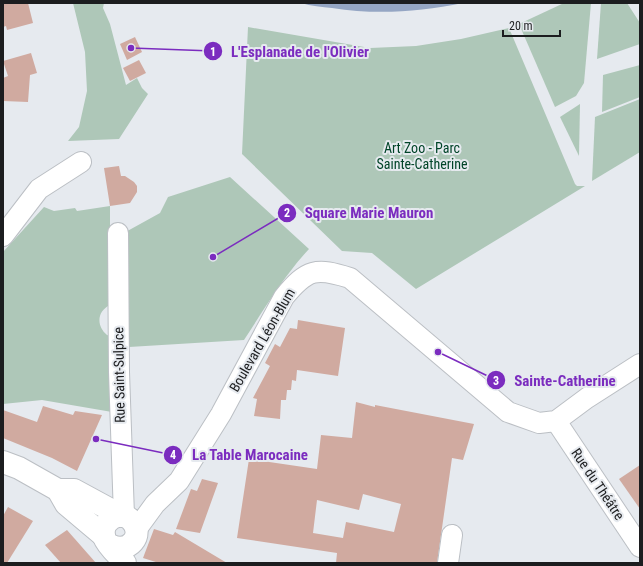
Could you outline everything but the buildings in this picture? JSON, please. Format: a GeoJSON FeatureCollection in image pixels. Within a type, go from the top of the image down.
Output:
{"type":"FeatureCollection","features":[{"type":"Feature","properties":{"kind":"street"},"geometry":{"type":"LineString","coordinates":[[3,236],[39,189],[81,162]]}},
{"type":"Feature","properties":{"kind":"street","name":"Rue Saint-Sulpice"},"geometry":{"type":"LineString","coordinates":[[118,233],[119,372],[123,537]]}},
{"type":"Feature","properties":{"kind":"street","name":"Boulevard Léon-Blum"},"geometry":{"type":"LineString","coordinates":[[123,537],[179,481],[221,414],[284,297],[296,282],[312,272],[328,272],[350,278],[508,412],[547,422]]}},
{"type":"Feature","properties":{"kind":"street"},"geometry":{"type":"LineString","coordinates":[[547,422],[640,364]]}},
{"type":"Feature","properties":{"kind":"street","name":"Rue du Théâtre"},"geometry":{"type":"LineString","coordinates":[[547,422],[640,547]]}},
{"type":"Feature","properties":{"kind":"street"},"geometry":{"type":"LineString","coordinates":[[3,462],[19,468],[58,490],[74,490],[123,537]]}},
{"type":"Feature","properties":{"kind":"street"},"geometry":{"type":"LineString","coordinates":[[448,563],[452,536]]}},
{"type":"Feature","properties":{"kind":"green space"},"geometry":{"type":"Polygon","coordinates":[[[73,3],[104,3],[103,8],[110,24],[126,85],[137,78],[142,88],[148,94],[119,139],[68,141],[79,127],[87,91],[85,52],[73,3]]]}},
{"type":"Feature","properties":{"kind":"green space"},"geometry":{"type":"Polygon","coordinates":[[[564,3],[591,3],[584,83],[576,96],[555,107],[519,24],[564,3]]]}},
{"type":"Feature","properties":{"kind":"green space"},"geometry":{"type":"Polygon","coordinates":[[[601,3],[627,3],[640,23],[640,44],[597,59],[601,3]]]}},
{"type":"Feature","properties":{"kind":"green space","name":"Art Zoo - Parc Sainte-Catherine"},"geometry":{"type":"Polygon","coordinates":[[[248,27],[370,48],[416,46],[461,39],[509,28],[575,184],[577,186],[585,186],[416,289],[372,253],[342,251],[242,154],[248,27]]]}},
{"type":"Feature","properties":{"kind":"green space"},"geometry":{"type":"Polygon","coordinates":[[[640,65],[640,97],[602,112],[603,75],[640,65]]]}},
{"type":"Feature","properties":{"kind":"green space"},"geometry":{"type":"Polygon","coordinates":[[[640,99],[640,152],[592,181],[595,117],[640,99]]]}},
{"type":"Feature","properties":{"kind":"green space"},"geometry":{"type":"Polygon","coordinates":[[[580,104],[579,156],[560,117],[580,104]]]}},
{"type":"Feature","properties":{"kind":"green space"},"geometry":{"type":"Polygon","coordinates":[[[230,177],[309,249],[283,282],[244,340],[129,347],[122,234],[160,213],[168,197],[230,177]]]}},
{"type":"Feature","properties":{"kind":"green space"},"geometry":{"type":"Polygon","coordinates":[[[110,206],[110,305],[102,311],[100,315],[100,323],[103,331],[107,335],[111,336],[112,412],[42,400],[3,404],[3,252],[44,207],[54,211],[75,208],[77,211],[110,206]]]}},
{"type":"Feature","properties":{"kind":"water"},"geometry":{"type":"Polygon","coordinates":[[[301,3],[463,3],[430,9],[381,12],[348,10],[301,3]]]}},
{"type":"Feature","properties":{"kind":"place","name":"L'Esplanade de l'Olivier"},"geometry":{"type":"Point","coordinates":[131,48]}},
{"type":"Feature","properties":{"kind":"place","name":"Square Marie Mauron"},"geometry":{"type":"Point","coordinates":[213,257]}},
{"type":"Feature","properties":{"kind":"place","name":"Sainte-Catherine"},"geometry":{"type":"Point","coordinates":[438,352]}},
{"type":"Feature","properties":{"kind":"place","name":"La Table Marocaine"},"geometry":{"type":"Point","coordinates":[96,439]}}]}
